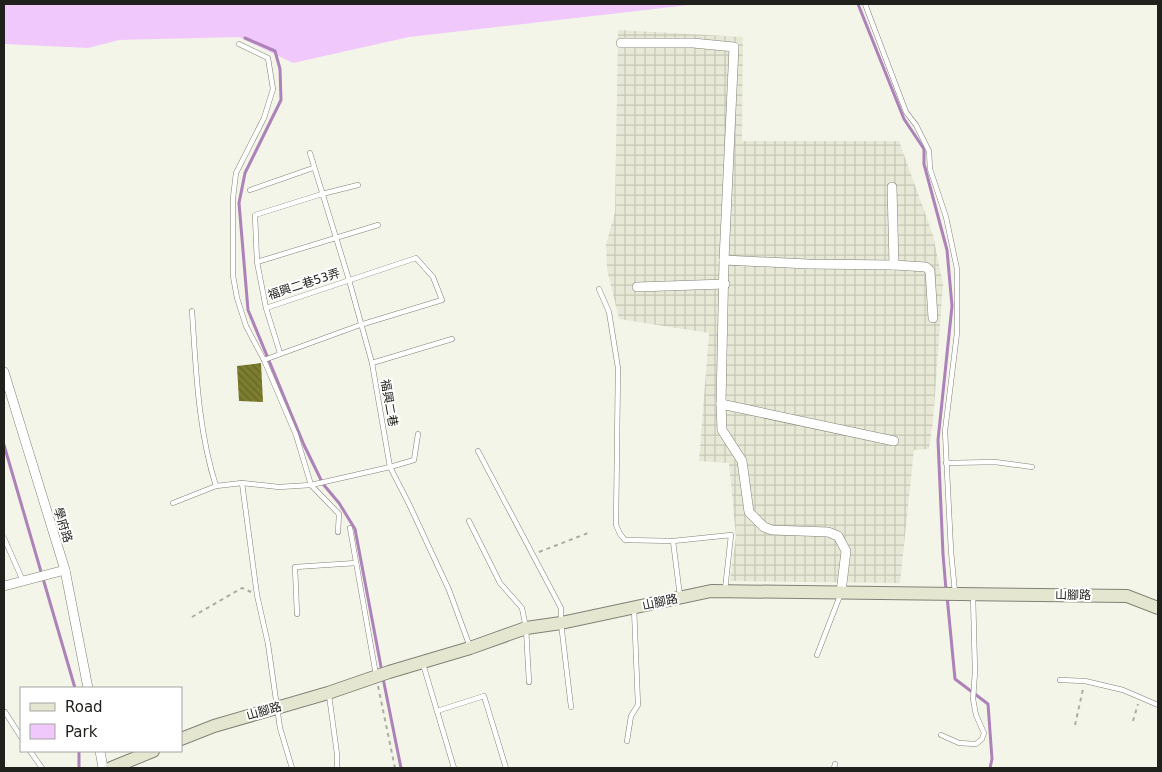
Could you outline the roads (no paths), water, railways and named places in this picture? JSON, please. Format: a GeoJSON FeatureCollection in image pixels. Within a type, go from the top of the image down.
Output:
{"type":"FeatureCollection","features":[{"type":"Feature","properties":{"kind":"main road","name":"山腳路"},"geometry":{"type":"LineString","coordinates":[[182,739],[214,726],[328,693],[382,674],[470,648],[526,628],[561,623],[711,591],[1127,596],[1158,608]]}},
{"type":"Feature","properties":{"kind":"main road"},"geometry":{"type":"LineString","coordinates":[[110,768],[150,752]]}},
{"type":"Feature","properties":{"kind":"street"},"geometry":{"type":"LineString","coordinates":[[621,43],[693,43],[734,47],[724,260],[722,430],[742,461],[749,512],[764,527],[772,530],[828,532],[838,536],[846,551],[841,592]]}},
{"type":"Feature","properties":{"kind":"street"},"geometry":{"type":"LineString","coordinates":[[892,187],[894,265]]}},
{"type":"Feature","properties":{"kind":"street"},"geometry":{"type":"LineString","coordinates":[[724,260],[926,267],[930,271],[933,318]]}},
{"type":"Feature","properties":{"kind":"street"},"geometry":{"type":"LineString","coordinates":[[637,287],[725,284]]}},
{"type":"Feature","properties":{"kind":"street","name":"學府路"},"geometry":{"type":"LineString","coordinates":[[4,372],[65,570],[88,687]]}},
{"type":"Feature","properties":{"kind":"street"},"geometry":{"type":"LineString","coordinates":[[721,404],[894,441]]}},
{"type":"Feature","properties":{"kind":"street"},"geometry":{"type":"LineString","coordinates":[[4,586],[65,570]]}},
{"type":"Feature","properties":{"kind":"street"},"geometry":{"type":"LineString","coordinates":[[100,752],[103,768]]}},
{"type":"Feature","properties":{"kind":"lane"},"geometry":{"type":"LineString","coordinates":[[865,4],[906,112],[916,125],[930,151],[930,168],[946,217],[957,269],[957,333],[945,431],[956,593]]}},
{"type":"Feature","properties":{"kind":"lane"},"geometry":{"type":"LineString","coordinates":[[239,44],[268,58],[273,89],[264,118],[236,173],[232,198],[233,276],[237,298],[246,326],[264,360],[296,435],[311,485],[340,514],[338,532]]}},
{"type":"Feature","properties":{"kind":"lane","name":"福興二巷"},"geometry":{"type":"LineString","coordinates":[[310,153],[372,363],[390,467],[449,590],[470,648]]}},
{"type":"Feature","properties":{"kind":"lane"},"geometry":{"type":"LineString","coordinates":[[250,190],[313,168]]}},
{"type":"Feature","properties":{"kind":"lane"},"geometry":{"type":"LineString","coordinates":[[280,353],[266,308],[257,262],[255,216],[322,194],[358,185]]}},
{"type":"Feature","properties":{"kind":"lane"},"geometry":{"type":"LineString","coordinates":[[257,262],[378,225]]}},
{"type":"Feature","properties":{"kind":"lane","name":"福興二巷53弄"},"geometry":{"type":"LineString","coordinates":[[266,308],[416,258],[433,277],[442,300],[360,325]]}},
{"type":"Feature","properties":{"kind":"lane"},"geometry":{"type":"LineString","coordinates":[[599,289],[609,312],[618,368],[616,525],[625,540],[672,541],[731,535],[724,591]]}},
{"type":"Feature","properties":{"kind":"lane"},"geometry":{"type":"LineString","coordinates":[[192,312],[197,388],[208,461],[216,486]]}},
{"type":"Feature","properties":{"kind":"lane"},"geometry":{"type":"LineString","coordinates":[[264,360],[360,325]]}},
{"type":"Feature","properties":{"kind":"lane"},"geometry":{"type":"LineString","coordinates":[[372,363],[452,339]]}},
{"type":"Feature","properties":{"kind":"lane"},"geometry":{"type":"LineString","coordinates":[[173,503],[216,486],[242,482],[279,487],[311,485],[390,467],[414,460],[418,434]]}},
{"type":"Feature","properties":{"kind":"lane"},"geometry":{"type":"LineString","coordinates":[[478,451],[562,608],[561,623],[571,707]]}},
{"type":"Feature","properties":{"kind":"lane"},"geometry":{"type":"LineString","coordinates":[[946,463],[995,462],[1032,467]]}},
{"type":"Feature","properties":{"kind":"lane"},"geometry":{"type":"LineString","coordinates":[[242,482],[257,596],[268,644],[276,708],[292,768]]}},
{"type":"Feature","properties":{"kind":"lane"},"geometry":{"type":"LineString","coordinates":[[469,521],[500,583],[522,608],[526,628],[529,682]]}},
{"type":"Feature","properties":{"kind":"lane"},"geometry":{"type":"LineString","coordinates":[[350,528],[356,563],[382,674]]}},
{"type":"Feature","properties":{"kind":"lane"},"geometry":{"type":"LineString","coordinates":[[4,538],[23,581]]}},
{"type":"Feature","properties":{"kind":"lane"},"geometry":{"type":"LineString","coordinates":[[672,541],[680,598]]}},
{"type":"Feature","properties":{"kind":"lane"},"geometry":{"type":"LineString","coordinates":[[297,614],[295,566],[356,563]]}},
{"type":"Feature","properties":{"kind":"lane"},"geometry":{"type":"LineString","coordinates":[[817,655],[841,592]]}},
{"type":"Feature","properties":{"kind":"lane"},"geometry":{"type":"LineString","coordinates":[[941,735],[959,743],[976,744],[980,742],[984,733],[976,715],[974,699],[974,593]]}},
{"type":"Feature","properties":{"kind":"lane"},"geometry":{"type":"LineString","coordinates":[[627,741],[631,716],[638,705],[634,608]]}},
{"type":"Feature","properties":{"kind":"lane"},"geometry":{"type":"LineString","coordinates":[[422,662],[454,768]]}},
{"type":"Feature","properties":{"kind":"lane"},"geometry":{"type":"LineString","coordinates":[[1060,680],[1085,681],[1124,690],[1158,705]]}},
{"type":"Feature","properties":{"kind":"lane"},"geometry":{"type":"LineString","coordinates":[[328,693],[337,754],[337,768]]}},
{"type":"Feature","properties":{"kind":"lane"},"geometry":{"type":"LineString","coordinates":[[437,711],[484,696],[506,768]]}},
{"type":"Feature","properties":{"kind":"lane"},"geometry":{"type":"LineString","coordinates":[[5,712],[20,735]]}},
{"type":"Feature","properties":{"kind":"lane"},"geometry":{"type":"LineString","coordinates":[[31,752],[42,768]]}},
{"type":"Feature","properties":{"kind":"waterway"},"geometry":{"type":"LineString","coordinates":[[858,4],[904,119],[924,149],[924,164],[947,250],[952,306],[938,440],[946,590]]}},
{"type":"Feature","properties":{"kind":"waterway"},"geometry":{"type":"LineString","coordinates":[[245,38],[275,51],[280,69],[281,100],[245,173],[239,203],[248,310],[304,445],[323,484],[339,503],[355,529],[382,672]]}},
{"type":"Feature","properties":{"kind":"waterway"},"geometry":{"type":"LineString","coordinates":[[4,445],[75,687]]}},
{"type":"Feature","properties":{"kind":"waterway"},"geometry":{"type":"LineString","coordinates":[[947,596],[955,679],[988,704],[992,759],[990,768]]}},
{"type":"Feature","properties":{"kind":"waterway"},"geometry":{"type":"LineString","coordinates":[[383,678],[401,768]]}},
{"type":"Feature","properties":{"kind":"waterway"},"geometry":{"type":"LineString","coordinates":[[79,752],[79,768]]}}]}
